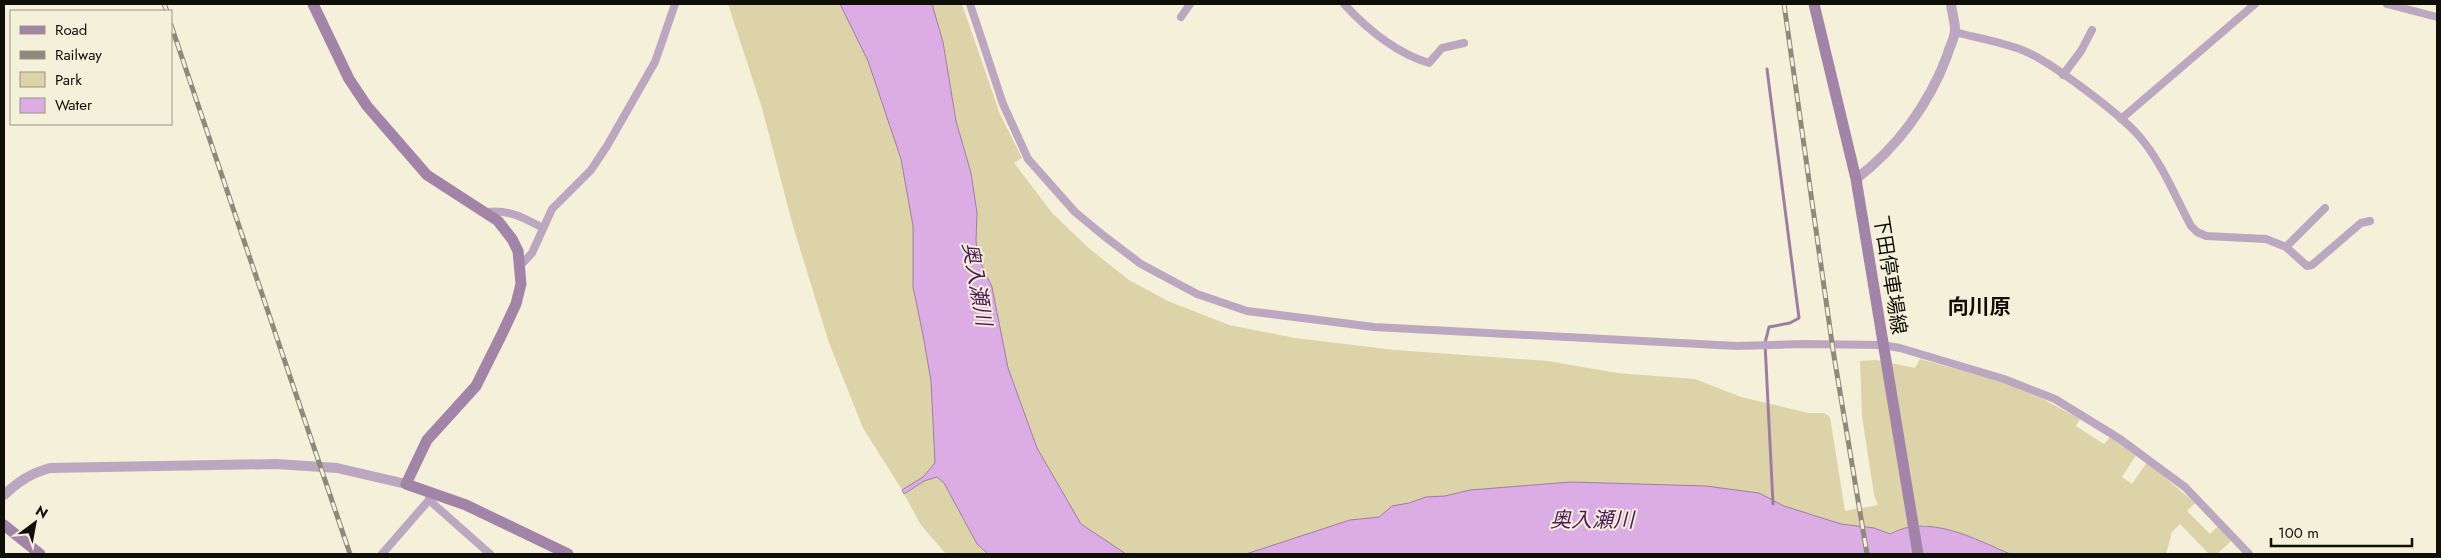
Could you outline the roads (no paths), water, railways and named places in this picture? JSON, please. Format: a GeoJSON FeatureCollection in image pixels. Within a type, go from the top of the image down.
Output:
{"type":"FeatureCollection","features":[{"type":"Feature","properties":{"kind":"main road"},"geometry":{"type":"LineString","coordinates":[[313,4],[350,79],[367,106],[427,175],[487,212],[498,221],[512,239],[518,251],[521,284],[516,304],[479,381],[427,440],[406,484],[430,496],[466,505],[568,554]]}},
{"type":"Feature","properties":{"kind":"main road","name":"下田停車場線"},"geometry":{"type":"LineString","coordinates":[[1814,4],[1856,179],[1918,554]]}},
{"type":"Feature","properties":{"kind":"main road"},"geometry":{"type":"LineString","coordinates":[[4,525],[38,553]]}},
{"type":"Feature","properties":{"kind":"street"},"geometry":{"type":"LineString","coordinates":[[520,266],[532,254],[552,210],[591,170],[607,146],[655,62],[675,4]]}},
{"type":"Feature","properties":{"kind":"street"},"geometry":{"type":"LineString","coordinates":[[970,4],[1003,104],[1028,159],[1075,212],[1104,236],[1141,264],[1197,294],[1247,311],[1374,327],[1737,346],[1804,344],[1883,348],[2004,379],[2055,399],[2120,439],[2185,487],[2249,554]]}},
{"type":"Feature","properties":{"kind":"street"},"geometry":{"type":"LineString","coordinates":[[1181,17],[1190,4]]}},
{"type":"Feature","properties":{"kind":"street"},"geometry":{"type":"LineString","coordinates":[[1344,4],[1364,26],[1413,58],[1429,63],[1442,48],[1464,43]]}},
{"type":"Feature","properties":{"kind":"street"},"geometry":{"type":"LineString","coordinates":[[1856,179],[1867,170],[1919,112],[1943,65],[1955,32],[1951,4]]}},
{"type":"Feature","properties":{"kind":"street"},"geometry":{"type":"LineString","coordinates":[[2121,119],[2255,4]]}},
{"type":"Feature","properties":{"kind":"street"},"geometry":{"type":"LineString","coordinates":[[2387,4],[2437,17]]}},
{"type":"Feature","properties":{"kind":"street"},"geometry":{"type":"LineString","coordinates":[[2063,75],[2081,52],[2092,30]]}},
{"type":"Feature","properties":{"kind":"street"},"geometry":{"type":"LineString","coordinates":[[1955,32],[2022,50],[2046,62],[2121,119],[2139,135],[2191,226],[2197,232],[2206,236],[2266,239],[2286,246],[2307,266],[2312,265],[2361,223],[2370,221]]}},
{"type":"Feature","properties":{"kind":"street"},"geometry":{"type":"LineString","coordinates":[[2286,246],[2325,208]]}},
{"type":"Feature","properties":{"kind":"street"},"geometry":{"type":"LineString","coordinates":[[487,212],[514,213],[543,228]]}},
{"type":"Feature","properties":{"kind":"street"},"geometry":{"type":"LineString","coordinates":[[4,495],[18,482],[34,472],[50,468],[276,464],[338,468],[406,484]]}},
{"type":"Feature","properties":{"kind":"street"},"geometry":{"type":"LineString","coordinates":[[382,554],[430,496],[490,554]]}},
{"type":"Feature","properties":{"kind":"water","name":"奥入瀬川"},"geometry":{"type":"Polygon","coordinates":[[[840,4],[932,4],[943,42],[956,121],[971,173],[977,213],[976,241],[978,257],[992,287],[1008,368],[1037,448],[1081,524],[1126,554],[988,554],[977,544],[944,483],[937,477],[924,481],[904,494],[902,490],[923,477],[935,463],[931,381],[913,287],[913,226],[901,159],[868,61],[840,4]]]}},
{"type":"Feature","properties":{"kind":"water","name":"奥入瀬川"},"geometry":{"type":"Polygon","coordinates":[[[1571,482],[1706,486],[1759,493],[1784,506],[1841,524],[1874,528],[1890,534],[1905,528],[1935,527],[1951,530],[2010,554],[1246,554],[1350,520],[1379,517],[1392,506],[1426,497],[1445,496],[1470,490],[1571,482]]]}},
{"type":"Feature","properties":{"kind":"waterway"},"geometry":{"type":"LineString","coordinates":[[1767,69],[1799,318],[1790,323],[1769,327],[1765,343],[1773,504]]}},
{"type":"Feature","properties":{"kind":"railway"},"geometry":{"type":"LineString","coordinates":[[164,4],[167,10]]}},
{"type":"Feature","properties":{"kind":"railway"},"geometry":{"type":"LineString","coordinates":[[1784,4],[1833,350],[1867,554]]}},
{"type":"Feature","properties":{"kind":"railway"},"geometry":{"type":"LineString","coordinates":[[172,28],[350,554]]}},
{"type":"Feature","properties":{"kind":"district","name":"向川原"},"geometry":{"type":"Point","coordinates":[1979,307]}}]}
